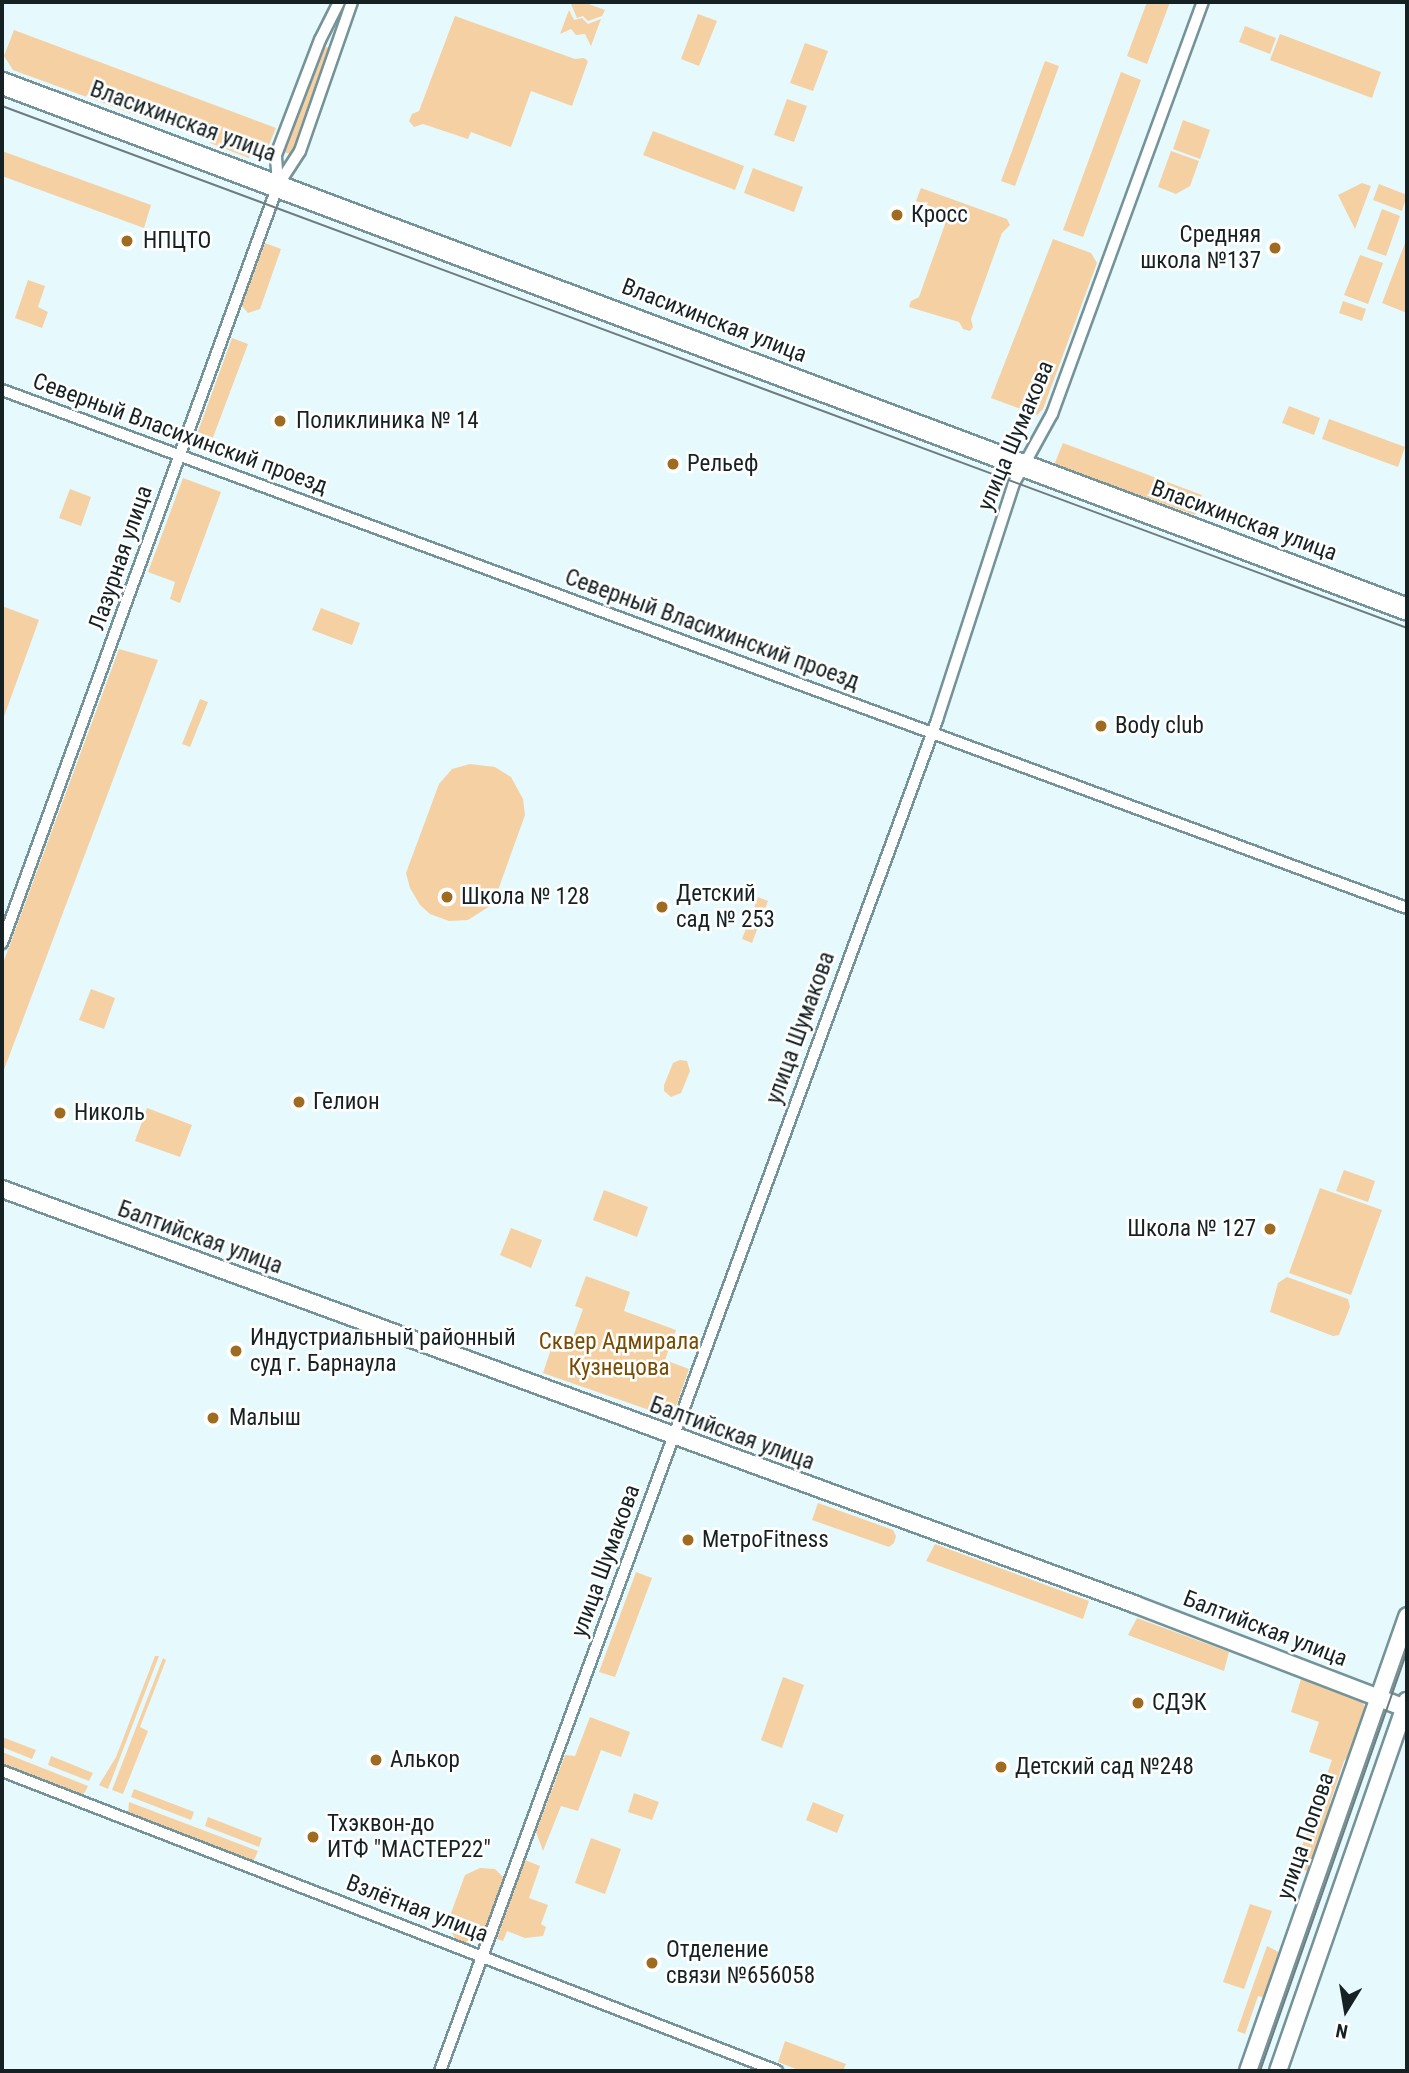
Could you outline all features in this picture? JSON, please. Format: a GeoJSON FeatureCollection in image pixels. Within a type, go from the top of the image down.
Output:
{"type":"FeatureCollection","features":[{"type":"Feature","properties":{"kind":"highway","name":"Власихинская улица"},"geometry":{"type":"LineString","coordinates":[[2,83],[1407,609]]}},
{"type":"Feature","properties":{"kind":"main road","name":"Балтийская улица"},"geometry":{"type":"LineString","coordinates":[[2,1189],[1406,1706]]}},
{"type":"Feature","properties":{"kind":"main road","name":"улица Попова"},"geometry":{"type":"LineString","coordinates":[[1248,2071],[1407,1620]]}},
{"type":"Feature","properties":{"kind":"main road"},"geometry":{"type":"LineString","coordinates":[[1278,2071],[1406,1706]]}},
{"type":"Feature","properties":{"kind":"street","name":"Лазурная улица"},"geometry":{"type":"LineString","coordinates":[[278,185],[276,155],[320,40],[339,2]]}},
{"type":"Feature","properties":{"kind":"street","name":"Лазурная улица"},"geometry":{"type":"LineString","coordinates":[[2,943],[278,185],[300,151],[352,2]]}},
{"type":"Feature","properties":{"kind":"street","name":"улица Шумакова"},"geometry":{"type":"LineString","coordinates":[[440,2071],[932,733],[1014,483],[1052,414],[1203,2]]}},
{"type":"Feature","properties":{"kind":"street","name":"Северный Власихинский проезд"},"geometry":{"type":"LineString","coordinates":[[2,390],[1407,908]]}},
{"type":"Feature","properties":{"kind":"street","name":"Взлётная улица"},"geometry":{"type":"LineString","coordinates":[[2,1771],[777,2071]]}},
{"type":"Feature","properties":{"kind":"green space"},"geometry":{"type":"Polygon","coordinates":[[[570,2],[583,2],[605,10],[602,16],[588,21],[583,16],[577,18],[570,2]]]}},
{"type":"Feature","properties":{"kind":"green space"},"geometry":{"type":"Polygon","coordinates":[[[1147,2],[1170,2],[1147,64],[1127,56],[1147,2]]]}},
{"type":"Feature","properties":{"kind":"green space"},"geometry":{"type":"Polygon","coordinates":[[[569,10],[574,20],[582,18],[588,24],[601,19],[591,46],[585,34],[576,35],[571,29],[560,34],[569,10]]]}},
{"type":"Feature","properties":{"kind":"green space"},"geometry":{"type":"Polygon","coordinates":[[[698,14],[717,21],[699,66],[681,59],[698,14]]]}},
{"type":"Feature","properties":{"kind":"green space"},"geometry":{"type":"Polygon","coordinates":[[[455,16],[575,59],[584,58],[588,61],[572,106],[531,91],[511,147],[471,132],[468,139],[423,124],[414,127],[409,121],[412,114],[419,111],[455,16]]]}},
{"type":"Feature","properties":{"kind":"green space"},"geometry":{"type":"Polygon","coordinates":[[[1245,26],[1276,38],[1270,54],[1239,42],[1245,26]]]}},
{"type":"Feature","properties":{"kind":"green space"},"geometry":{"type":"Polygon","coordinates":[[[14,30],[276,128],[268,147],[255,142],[249,158],[210,143],[215,128],[161,107],[155,122],[13,70],[4,56],[14,30]]]}},
{"type":"Feature","properties":{"kind":"green space"},"geometry":{"type":"Polygon","coordinates":[[[1280,34],[1381,72],[1372,98],[1270,60],[1280,34]]]}},
{"type":"Feature","properties":{"kind":"green space"},"geometry":{"type":"Polygon","coordinates":[[[805,43],[828,51],[813,91],[790,83],[805,43]]]}},
{"type":"Feature","properties":{"kind":"green space"},"geometry":{"type":"Polygon","coordinates":[[[327,47],[330,50],[293,155],[284,152],[321,49],[327,47]]]}},
{"type":"Feature","properties":{"kind":"green space"},"geometry":{"type":"Polygon","coordinates":[[[1045,61],[1059,66],[1015,186],[1001,181],[1045,61]]]}},
{"type":"Feature","properties":{"kind":"green space"},"geometry":{"type":"Polygon","coordinates":[[[1121,72],[1141,80],[1083,237],[1063,230],[1121,72]]]}},
{"type":"Feature","properties":{"kind":"green space"},"geometry":{"type":"Polygon","coordinates":[[[787,99],[807,106],[794,142],[774,135],[787,99]]]}},
{"type":"Feature","properties":{"kind":"green space"},"geometry":{"type":"Polygon","coordinates":[[[1183,120],[1210,130],[1200,159],[1173,149],[1183,120]]]}},
{"type":"Feature","properties":{"kind":"green space"},"geometry":{"type":"Polygon","coordinates":[[[653,131],[744,166],[735,190],[643,155],[653,131]]]}},
{"type":"Feature","properties":{"kind":"green space"},"geometry":{"type":"Polygon","coordinates":[[[2,151],[151,205],[144,228],[2,176],[2,151]]]}},
{"type":"Feature","properties":{"kind":"green space"},"geometry":{"type":"Polygon","coordinates":[[[1171,151],[1199,161],[1190,186],[1176,194],[1158,187],[1171,151]]]}},
{"type":"Feature","properties":{"kind":"green space"},"geometry":{"type":"Polygon","coordinates":[[[753,168],[803,187],[794,212],[744,193],[753,168]]]}},
{"type":"Feature","properties":{"kind":"green space"},"geometry":{"type":"Polygon","coordinates":[[[1362,183],[1371,186],[1355,229],[1338,195],[1362,183]]]}},
{"type":"Feature","properties":{"kind":"green space"},"geometry":{"type":"Polygon","coordinates":[[[1379,184],[1407,195],[1402,211],[1373,200],[1379,184]]]}},
{"type":"Feature","properties":{"kind":"green space"},"geometry":{"type":"Polygon","coordinates":[[[921,188],[1007,219],[1010,225],[1002,233],[971,319],[973,327],[970,331],[963,329],[959,322],[909,307],[911,301],[919,297],[949,213],[916,201],[921,188]]]}},
{"type":"Feature","properties":{"kind":"green space"},"geometry":{"type":"Polygon","coordinates":[[[1382,209],[1400,216],[1386,256],[1367,249],[1382,209]]]}},
{"type":"Feature","properties":{"kind":"green space"},"geometry":{"type":"Polygon","coordinates":[[[1407,238],[1407,313],[1382,303],[1407,238]]]}},
{"type":"Feature","properties":{"kind":"green space"},"geometry":{"type":"Polygon","coordinates":[[[1053,239],[1091,253],[1097,263],[1043,409],[1037,415],[991,398],[1053,239]]]}},
{"type":"Feature","properties":{"kind":"green space"},"geometry":{"type":"Polygon","coordinates":[[[265,243],[281,249],[260,309],[248,313],[242,306],[265,243]]]}},
{"type":"Feature","properties":{"kind":"green space"},"geometry":{"type":"Polygon","coordinates":[[[1360,255],[1383,263],[1368,304],[1344,295],[1360,255]]]}},
{"type":"Feature","properties":{"kind":"green space"},"geometry":{"type":"Polygon","coordinates":[[[28,280],[45,286],[38,307],[48,312],[42,328],[15,318],[28,280]]]}},
{"type":"Feature","properties":{"kind":"green space"},"geometry":{"type":"Polygon","coordinates":[[[1343,301],[1366,309],[1362,321],[1339,313],[1343,301]]]}},
{"type":"Feature","properties":{"kind":"green space"},"geometry":{"type":"Polygon","coordinates":[[[232,338],[248,344],[209,448],[196,444],[196,437],[232,338]]]}},
{"type":"Feature","properties":{"kind":"green space"},"geometry":{"type":"Polygon","coordinates":[[[1289,406],[1320,418],[1314,435],[1282,423],[1289,406]]]}},
{"type":"Feature","properties":{"kind":"green space"},"geometry":{"type":"Polygon","coordinates":[[[1329,419],[1405,447],[1398,467],[1322,439],[1329,419]]]}},
{"type":"Feature","properties":{"kind":"green space"},"geometry":{"type":"Polygon","coordinates":[[[1063,443],[1202,495],[1195,515],[1054,465],[1063,443]]]}},
{"type":"Feature","properties":{"kind":"green space"},"geometry":{"type":"Polygon","coordinates":[[[183,478],[221,492],[180,603],[170,599],[175,582],[148,572],[183,478]]]}},
{"type":"Feature","properties":{"kind":"green space"},"geometry":{"type":"Polygon","coordinates":[[[70,489],[91,497],[81,526],[59,518],[70,489]]]}},
{"type":"Feature","properties":{"kind":"green space"},"geometry":{"type":"Polygon","coordinates":[[[2,606],[39,620],[2,722],[2,606]]]}},
{"type":"Feature","properties":{"kind":"green space"},"geometry":{"type":"Polygon","coordinates":[[[321,608],[360,623],[352,645],[312,630],[321,608]]]}},
{"type":"Feature","properties":{"kind":"green space"},"geometry":{"type":"Polygon","coordinates":[[[119,649],[158,660],[2,1075],[2,966],[119,649]]]}},
{"type":"Feature","properties":{"kind":"green space"},"geometry":{"type":"Polygon","coordinates":[[[200,699],[208,702],[190,747],[182,744],[200,699]]]}},
{"type":"Feature","properties":{"kind":"green space"},"geometry":{"type":"Polygon","coordinates":[[[470,764],[495,767],[511,777],[523,799],[525,815],[493,904],[468,920],[449,921],[430,914],[420,905],[410,888],[406,873],[439,784],[452,769],[470,764]]]}},
{"type":"Feature","properties":{"kind":"green space"},"geometry":{"type":"Polygon","coordinates":[[[758,897],[768,901],[752,943],[742,939],[758,897]]]}},
{"type":"Feature","properties":{"kind":"green space"},"geometry":{"type":"Polygon","coordinates":[[[91,989],[115,998],[104,1029],[79,1020],[91,989]]]}},
{"type":"Feature","properties":{"kind":"green space"},"geometry":{"type":"Polygon","coordinates":[[[687,1061],[690,1071],[681,1093],[671,1097],[664,1091],[664,1085],[673,1063],[687,1061]]]}},
{"type":"Feature","properties":{"kind":"green space"},"geometry":{"type":"Polygon","coordinates":[[[147,1108],[192,1125],[180,1157],[135,1141],[147,1108]]]}},
{"type":"Feature","properties":{"kind":"green space"},"geometry":{"type":"Polygon","coordinates":[[[1344,1170],[1375,1181],[1368,1202],[1336,1191],[1344,1170]]]}},
{"type":"Feature","properties":{"kind":"green space"},"geometry":{"type":"Polygon","coordinates":[[[1320,1188],[1382,1210],[1351,1295],[1289,1273],[1320,1188]]]}},
{"type":"Feature","properties":{"kind":"green space"},"geometry":{"type":"Polygon","coordinates":[[[604,1190],[648,1207],[637,1237],[593,1220],[604,1190]]]}},
{"type":"Feature","properties":{"kind":"green space"},"geometry":{"type":"Polygon","coordinates":[[[511,1228],[542,1240],[531,1268],[500,1255],[511,1228]]]}},
{"type":"Feature","properties":{"kind":"green space","name":"Сквер Адмирала Кузнецова"},"geometry":{"type":"Polygon","coordinates":[[[586,1276],[630,1292],[624,1311],[676,1330],[665,1360],[689,1369],[672,1418],[543,1373],[553,1343],[569,1348],[583,1309],[575,1306],[586,1276]]]}},
{"type":"Feature","properties":{"kind":"green space"},"geometry":{"type":"Polygon","coordinates":[[[1287,1277],[1348,1299],[1350,1307],[1339,1335],[1333,1336],[1270,1312],[1278,1283],[1287,1277]]]}},
{"type":"Feature","properties":{"kind":"green space"},"geometry":{"type":"Polygon","coordinates":[[[818,1503],[893,1530],[896,1536],[894,1543],[889,1547],[812,1520],[818,1503]]]}},
{"type":"Feature","properties":{"kind":"green space"},"geometry":{"type":"Polygon","coordinates":[[[935,1544],[1089,1601],[1083,1619],[926,1561],[935,1544]]]}},
{"type":"Feature","properties":{"kind":"green space"},"geometry":{"type":"Polygon","coordinates":[[[636,1572],[652,1578],[615,1677],[599,1672],[636,1572]]]}},
{"type":"Feature","properties":{"kind":"green space"},"geometry":{"type":"Polygon","coordinates":[[[1137,1618],[1229,1652],[1224,1671],[1128,1635],[1137,1618]]]}},
{"type":"Feature","properties":{"kind":"green space"},"geometry":{"type":"Polygon","coordinates":[[[155,1656],[159,1656],[108,1789],[99,1785],[116,1757],[155,1656]]]}},
{"type":"Feature","properties":{"kind":"green space"},"geometry":{"type":"Polygon","coordinates":[[[163,1658],[166,1660],[140,1727],[148,1731],[123,1794],[112,1790],[163,1658]]]}},
{"type":"Feature","properties":{"kind":"green space"},"geometry":{"type":"Polygon","coordinates":[[[783,1677],[804,1685],[782,1748],[761,1740],[783,1677]]]}},
{"type":"Feature","properties":{"kind":"green space"},"geometry":{"type":"Polygon","coordinates":[[[1301,1679],[1362,1701],[1368,1714],[1358,1745],[1344,1761],[1330,1803],[1330,1825],[1312,1870],[1307,1871],[1295,1866],[1332,1760],[1309,1752],[1319,1722],[1291,1712],[1301,1679]]]}},
{"type":"Feature","properties":{"kind":"green space"},"geometry":{"type":"Polygon","coordinates":[[[590,1717],[630,1732],[621,1757],[601,1750],[578,1811],[561,1806],[543,1851],[536,1832],[565,1755],[575,1756],[590,1717]]]}},
{"type":"Feature","properties":{"kind":"green space"},"geometry":{"type":"Polygon","coordinates":[[[2,1737],[36,1750],[32,1759],[2,1747],[2,1737]]]}},
{"type":"Feature","properties":{"kind":"green space"},"geometry":{"type":"Polygon","coordinates":[[[2,1752],[88,1786],[79,1797],[2,1767],[2,1752]]]}},
{"type":"Feature","properties":{"kind":"green space"},"geometry":{"type":"Polygon","coordinates":[[[51,1756],[93,1773],[89,1781],[48,1765],[51,1756]]]}},
{"type":"Feature","properties":{"kind":"green space"},"geometry":{"type":"Polygon","coordinates":[[[134,1789],[194,1812],[191,1820],[131,1797],[134,1789]]]}},
{"type":"Feature","properties":{"kind":"green space"},"geometry":{"type":"Polygon","coordinates":[[[634,1793],[659,1802],[652,1820],[628,1812],[634,1793]]]}},
{"type":"Feature","properties":{"kind":"green space"},"geometry":{"type":"Polygon","coordinates":[[[129,1802],[258,1851],[254,1860],[247,1862],[128,1814],[129,1802]]]}},
{"type":"Feature","properties":{"kind":"green space"},"geometry":{"type":"Polygon","coordinates":[[[813,1802],[844,1815],[837,1833],[806,1820],[813,1802]]]}},
{"type":"Feature","properties":{"kind":"green space"},"geometry":{"type":"Polygon","coordinates":[[[208,1817],[262,1838],[259,1847],[205,1826],[208,1817]]]}},
{"type":"Feature","properties":{"kind":"green space"},"geometry":{"type":"Polygon","coordinates":[[[591,1838],[621,1849],[605,1894],[575,1883],[591,1838]]]}},
{"type":"Feature","properties":{"kind":"green space"},"geometry":{"type":"Polygon","coordinates":[[[525,1860],[540,1866],[529,1898],[548,1905],[541,1924],[546,1927],[543,1936],[525,1938],[507,1931],[503,1941],[497,1939],[525,1860]]]}},
{"type":"Feature","properties":{"kind":"green space"},"geometry":{"type":"Polygon","coordinates":[[[480,1868],[495,1869],[504,1878],[482,1938],[469,1945],[456,1940],[447,1924],[465,1875],[480,1868]]]}},
{"type":"Feature","properties":{"kind":"green space"},"geometry":{"type":"Polygon","coordinates":[[[1250,1904],[1272,1911],[1244,1989],[1223,1982],[1250,1904]]]}},
{"type":"Feature","properties":{"kind":"green space"},"geometry":{"type":"Polygon","coordinates":[[[1267,1946],[1282,1954],[1268,1999],[1258,1996],[1245,2034],[1237,2031],[1267,1946]]]}},
{"type":"Feature","properties":{"kind":"green space"},"geometry":{"type":"Polygon","coordinates":[[[785,2041],[846,2064],[843,2071],[801,2071],[778,2062],[785,2041]]]}},
{"type":"Feature","properties":{"kind":"tram line"},"geometry":{"type":"LineString","coordinates":[[2,106],[1407,628]]}},
{"type":"Feature","properties":{"kind":"tram line"},"geometry":{"type":"LineString","coordinates":[[1260,2071],[1407,1651]]}},
{"type":"Feature","properties":{"kind":"place","name":"Кросс"},"geometry":{"type":"Point","coordinates":[897,215]}},
{"type":"Feature","properties":{"kind":"place","name":"НПЦТО"},"geometry":{"type":"Point","coordinates":[127,241]}},
{"type":"Feature","properties":{"kind":"place","name":"Средняя школа №137"},"geometry":{"type":"Point","coordinates":[1275,248]}},
{"type":"Feature","properties":{"kind":"place","name":"Поликлиника № 14"},"geometry":{"type":"Point","coordinates":[280,421]}},
{"type":"Feature","properties":{"kind":"place","name":"Рельеф"},"geometry":{"type":"Point","coordinates":[673,464]}},
{"type":"Feature","properties":{"kind":"place","name":"Body club"},"geometry":{"type":"Point","coordinates":[1101,726]}},
{"type":"Feature","properties":{"kind":"place","name":"Школа № 128"},"geometry":{"type":"Point","coordinates":[447,897]}},
{"type":"Feature","properties":{"kind":"place","name":"Детский сад № 253"},"geometry":{"type":"Point","coordinates":[662,907]}},
{"type":"Feature","properties":{"kind":"place","name":"Гелион"},"geometry":{"type":"Point","coordinates":[299,1102]}},
{"type":"Feature","properties":{"kind":"place","name":"Николь"},"geometry":{"type":"Point","coordinates":[60,1113]}},
{"type":"Feature","properties":{"kind":"place","name":"Школа № 127"},"geometry":{"type":"Point","coordinates":[1270,1229]}},
{"type":"Feature","properties":{"kind":"place","name":"Индустриальный районный суд г. Барнаула"},"geometry":{"type":"Point","coordinates":[236,1351]}},
{"type":"Feature","properties":{"kind":"place","name":"Малыш"},"geometry":{"type":"Point","coordinates":[213,1418]}},
{"type":"Feature","properties":{"kind":"place","name":"МетроFitness"},"geometry":{"type":"Point","coordinates":[688,1540]}},
{"type":"Feature","properties":{"kind":"place","name":"СДЭК"},"geometry":{"type":"Point","coordinates":[1138,1703]}},
{"type":"Feature","properties":{"kind":"place","name":"Алькор"},"geometry":{"type":"Point","coordinates":[376,1760]}},
{"type":"Feature","properties":{"kind":"place","name":"Детский сад №248"},"geometry":{"type":"Point","coordinates":[1001,1767]}},
{"type":"Feature","properties":{"kind":"place","name":"Тхэквон-до ИТФ \"МАСТЕР22\""},"geometry":{"type":"Point","coordinates":[313,1837]}},
{"type":"Feature","properties":{"kind":"place","name":"Отделение связи №656058"},"geometry":{"type":"Point","coordinates":[652,1963]}}]}
